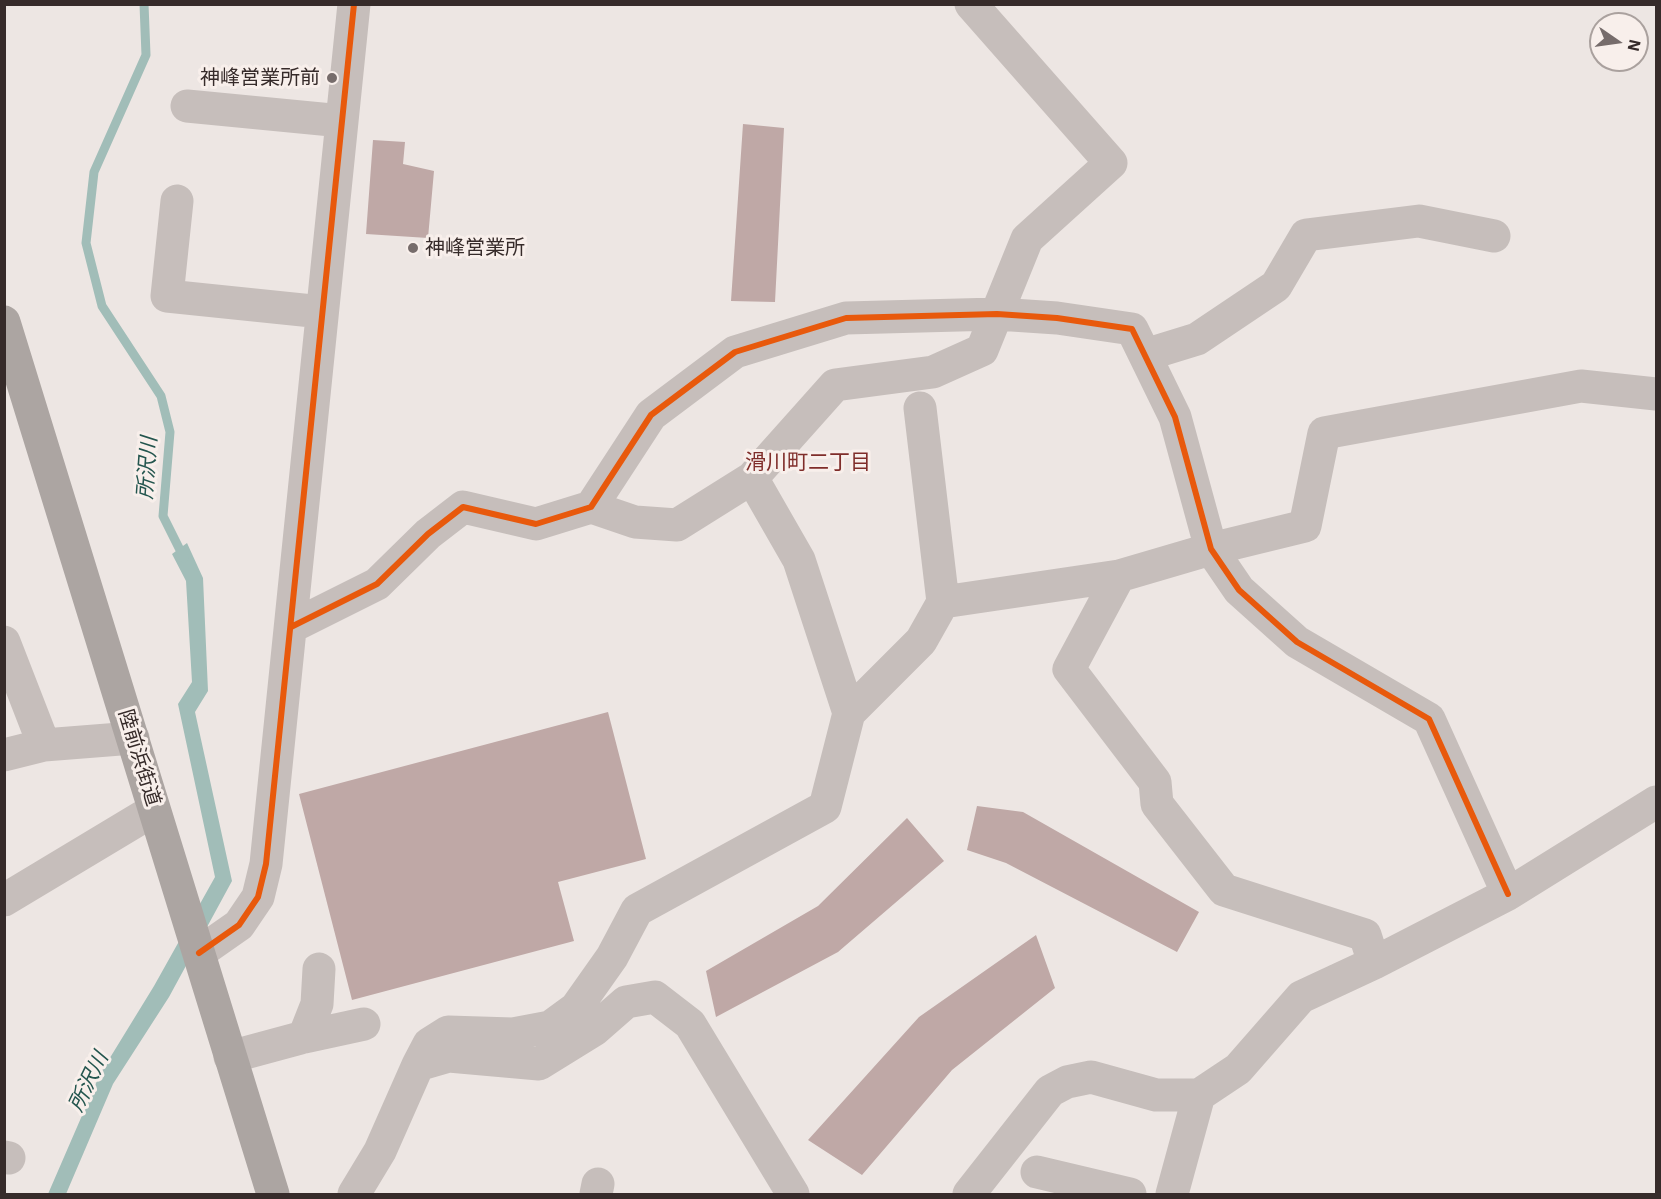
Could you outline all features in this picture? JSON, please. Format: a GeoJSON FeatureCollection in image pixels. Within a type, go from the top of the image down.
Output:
{"type":"FeatureCollection","features":[{"type":"Feature","properties":{"kind":"highway","name":"陸前浜街道"},"geometry":{"type":"LineString","coordinates":[[4,322],[273,1194]]}},
{"type":"Feature","properties":{"kind":"street"},"geometry":{"type":"LineString","coordinates":[[199,953],[239,925],[258,897],[266,864],[354,4]]}},
{"type":"Feature","properties":{"kind":"street"},"geometry":{"type":"LineString","coordinates":[[291,627],[377,584],[428,534],[463,507],[536,524],[591,507],[636,522],[677,525],[752,478],[835,385],[933,372],[982,350],[1027,238],[1111,163],[971,4]]}},
{"type":"Feature","properties":{"kind":"street"},"geometry":{"type":"LineString","coordinates":[[187,106],[342,121]]}},
{"type":"Feature","properties":{"kind":"street"},"geometry":{"type":"LineString","coordinates":[[177,201],[167,296],[322,312]]}},
{"type":"Feature","properties":{"kind":"street"},"geometry":{"type":"LineString","coordinates":[[1145,355],[1197,339],[1276,286],[1306,235],[1419,220],[1494,236]]}},
{"type":"Feature","properties":{"kind":"street"},"geometry":{"type":"LineString","coordinates":[[591,507],[651,415],[735,352],[846,318],[997,314],[1057,318],[1132,329],[1175,417],[1211,549],[1239,590],[1298,642],[1429,718],[1508,894]]}},
{"type":"Feature","properties":{"kind":"street"},"geometry":{"type":"LineString","coordinates":[[944,602],[1119,576],[1211,549],[1305,526],[1324,433],[1581,386],[1656,394]]}},
{"type":"Feature","properties":{"kind":"street"},"geometry":{"type":"LineString","coordinates":[[354,1194],[380,1151],[429,1044],[448,1032],[513,1034],[550,1027],[576,1008],[612,957],[637,910],[825,807],[849,713],[921,641],[944,602],[920,408]]}},
{"type":"Feature","properties":{"kind":"street"},"geometry":{"type":"LineString","coordinates":[[752,478],[799,560],[849,713]]}},
{"type":"Feature","properties":{"kind":"street"},"geometry":{"type":"LineString","coordinates":[[1119,576],[1069,669],[1155,782],[1157,804],[1224,890],[1365,935],[1374,963]]}},
{"type":"Feature","properties":{"kind":"street"},"geometry":{"type":"LineString","coordinates":[[4,642],[44,745]]}},
{"type":"Feature","properties":{"kind":"street"},"geometry":{"type":"LineString","coordinates":[[4,755],[44,745],[133,738]]}},
{"type":"Feature","properties":{"kind":"street"},"geometry":{"type":"LineString","coordinates":[[969,1194],[1050,1091],[1067,1082],[1091,1077],[1156,1095],[1199,1095],[1238,1069],[1301,997],[1374,963],[1508,894],[1656,802]]}},
{"type":"Feature","properties":{"kind":"street"},"geometry":{"type":"LineString","coordinates":[[4,900],[154,810]]}},
{"type":"Feature","properties":{"kind":"street"},"geometry":{"type":"LineString","coordinates":[[304,1037],[317,1004],[319,969]]}},
{"type":"Feature","properties":{"kind":"street"},"geometry":{"type":"LineString","coordinates":[[418,1065],[449,1056],[539,1064],[594,1030],[626,1002],[655,997],[690,1024],[793,1194]]}},
{"type":"Feature","properties":{"kind":"street"},"geometry":{"type":"LineString","coordinates":[[230,1057],[364,1024]]}},
{"type":"Feature","properties":{"kind":"street"},"geometry":{"type":"LineString","coordinates":[[1172,1194],[1199,1095]]}},
{"type":"Feature","properties":{"kind":"street"},"geometry":{"type":"LineString","coordinates":[[1037,1172],[1130,1194]]}},
{"type":"Feature","properties":{"kind":"water"},"geometry":{"type":"Polygon","coordinates":[[[187,543],[203,578],[208,691],[195,712],[232,881],[169,997],[113,1084],[66,1194],[48,1194],[100,1074],[154,986],[215,877],[178,704],[192,682],[186,581],[172,554],[187,543]]]}},
{"type":"Feature","properties":{"kind":"building"},"geometry":{"type":"Polygon","coordinates":[[[743,124],[784,128],[775,302],[731,301],[743,124]]]}},
{"type":"Feature","properties":{"kind":"building"},"geometry":{"type":"Polygon","coordinates":[[[373,140],[405,142],[403,164],[434,171],[428,238],[366,234],[373,140]]]}},
{"type":"Feature","properties":{"kind":"building"},"geometry":{"type":"Polygon","coordinates":[[[608,712],[646,859],[558,882],[574,941],[352,1000],[299,794],[608,712]]]}},
{"type":"Feature","properties":{"kind":"building"},"geometry":{"type":"Polygon","coordinates":[[[977,806],[1023,812],[1199,912],[1177,952],[1006,863],[967,850],[977,806]]]}},
{"type":"Feature","properties":{"kind":"building"},"geometry":{"type":"Polygon","coordinates":[[[907,818],[944,861],[838,952],[716,1017],[706,971],[818,906],[907,818]]]}},
{"type":"Feature","properties":{"kind":"building"},"geometry":{"type":"Polygon","coordinates":[[[1036,935],[1055,988],[952,1070],[862,1175],[808,1140],[919,1017],[1036,935]]]}},
{"type":"Feature","properties":{"kind":"waterway","name":"所沢川"},"geometry":{"type":"LineString","coordinates":[[144,4],[146,55],[94,172],[86,243],[102,306],[161,396],[170,432],[163,516],[184,558]]}},
{"type":"Feature","properties":{"kind":"cycle path"},"geometry":{"type":"LineString","coordinates":[[199,953],[239,925],[258,897],[266,864],[354,4]]}},
{"type":"Feature","properties":{"kind":"cycle path"},"geometry":{"type":"LineString","coordinates":[[291,627],[377,584],[428,534],[463,507],[536,524],[591,507],[651,415],[735,352],[846,318],[997,314],[1057,318],[1132,329],[1175,417],[1211,549],[1239,590],[1297,642],[1429,719],[1508,894]]}},
{"type":"Feature","properties":{"kind":"place","name":"神峰営業所前"},"geometry":{"type":"Point","coordinates":[332,78]}},
{"type":"Feature","properties":{"kind":"place","name":"神峰営業所"},"geometry":{"type":"Point","coordinates":[413,248]}},
{"type":"Feature","properties":{"kind":"district","name":"滑川町二丁目"},"geometry":{"type":"Point","coordinates":[808,463]}}]}
